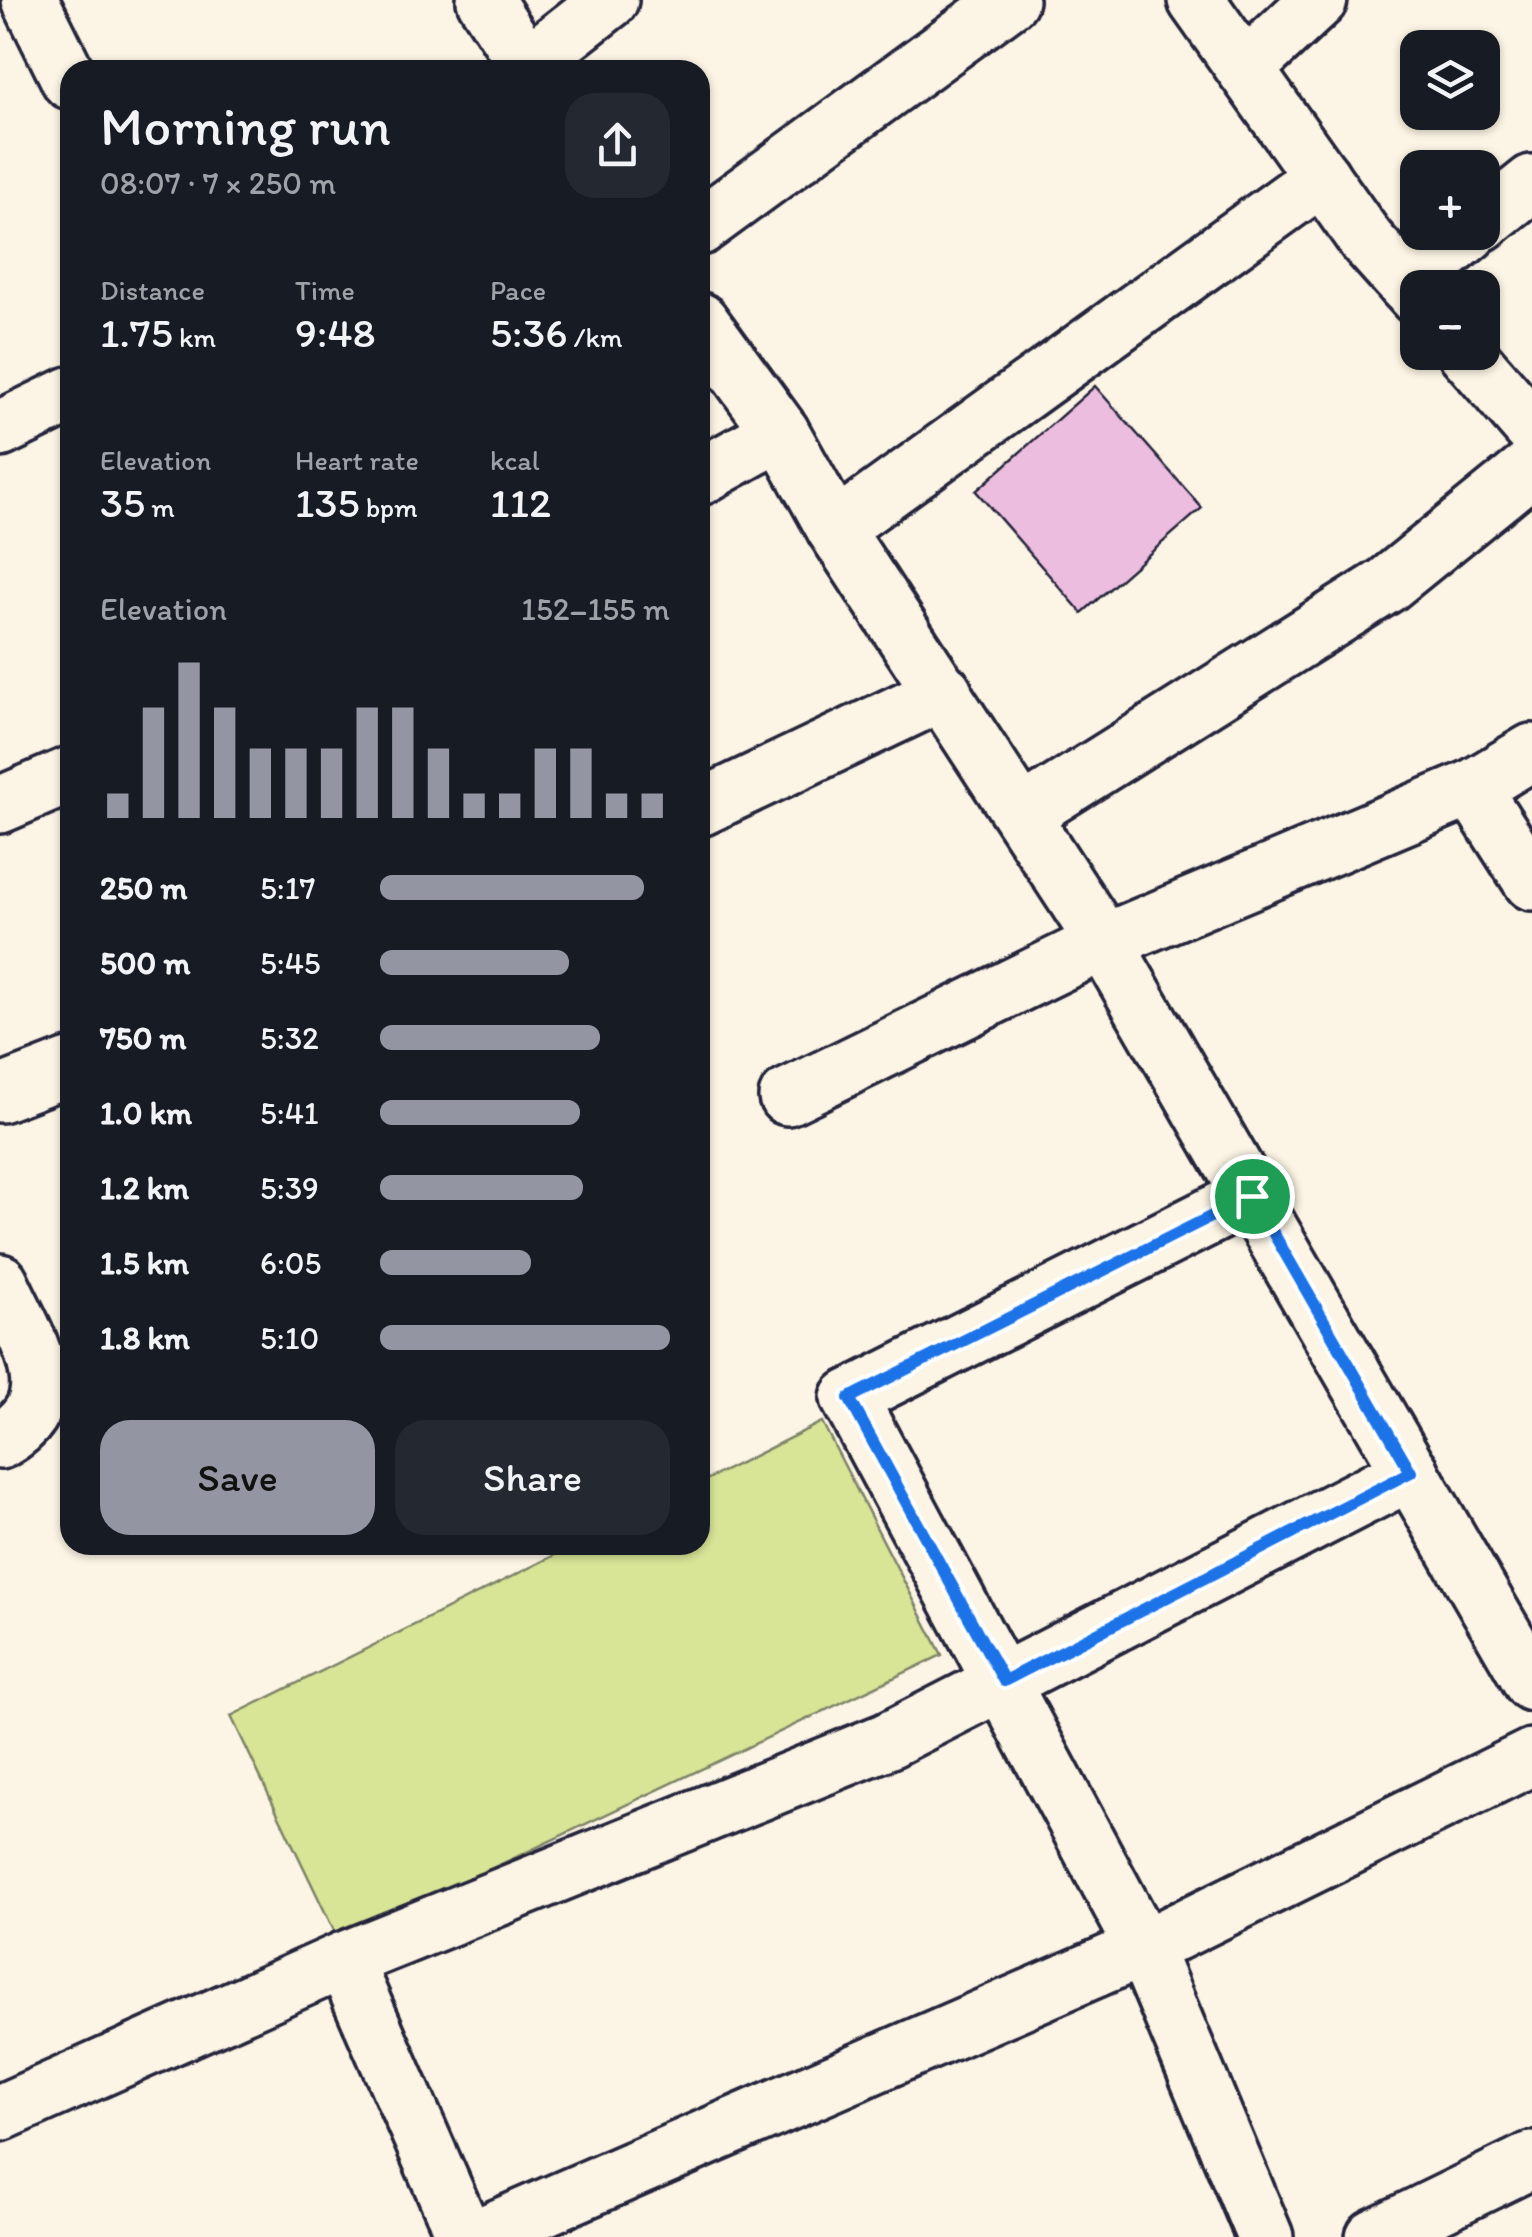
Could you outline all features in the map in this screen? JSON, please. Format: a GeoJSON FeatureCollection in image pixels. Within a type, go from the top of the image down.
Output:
{"type":"FeatureCollection","features":[{"type":"Feature","properties":{"kind":"street"},"geometry":{"type":"LineString","coordinates":[[30,0],[60,61]]}},
{"type":"Feature","properties":{"kind":"street"},"geometry":{"type":"LineString","coordinates":[[486,0],[524,60]]}},
{"type":"Feature","properties":{"kind":"street"},"geometry":{"type":"LineString","coordinates":[[539,60],[610,0]]}},
{"type":"Feature","properties":{"kind":"street"},"geometry":{"type":"LineString","coordinates":[[710,219],[1010,0]]}},
{"type":"Feature","properties":{"kind":"street"},"geometry":{"type":"LineString","coordinates":[[1196,0],[1366,240],[1400,278]]}},
{"type":"Feature","properties":{"kind":"street"},"geometry":{"type":"LineString","coordinates":[[1245,69],[1319,0]]}},
{"type":"Feature","properties":{"kind":"street"},"geometry":{"type":"LineString","coordinates":[[836,529],[1322,177]]}},
{"type":"Feature","properties":{"kind":"street"},"geometry":{"type":"LineString","coordinates":[[1500,209],[1532,183]]}},
{"type":"Feature","properties":{"kind":"street"},"geometry":{"type":"LineString","coordinates":[[1433,270],[1453,250]]}},
{"type":"Feature","properties":{"kind":"street"},"geometry":{"type":"LineString","coordinates":[[710,335],[781,432],[836,529],[1104,942],[1411,1472],[1523,1648]]}},
{"type":"Feature","properties":{"kind":"street"},"geometry":{"type":"LineString","coordinates":[[1482,370],[1532,428]]}},
{"type":"Feature","properties":{"kind":"street"},"geometry":{"type":"LineString","coordinates":[[0,429],[60,400]]}},
{"type":"Feature","properties":{"kind":"street"},"geometry":{"type":"LineString","coordinates":[[710,471],[781,432]]}},
{"type":"Feature","properties":{"kind":"street"},"geometry":{"type":"LineString","coordinates":[[1022,816],[1387,585],[1532,467]]}},
{"type":"Feature","properties":{"kind":"street"},"geometry":{"type":"LineString","coordinates":[[710,803],[944,692]]}},
{"type":"Feature","properties":{"kind":"street"},"geometry":{"type":"LineString","coordinates":[[788,1097],[1104,942],[1472,788],[1532,752]]}},
{"type":"Feature","properties":{"kind":"street"},"geometry":{"type":"LineString","coordinates":[[0,804],[60,779]]}},
{"type":"Feature","properties":{"kind":"street"},"geometry":{"type":"LineString","coordinates":[[1472,788],[1532,882]]}},
{"type":"Feature","properties":{"kind":"street"},"geometry":{"type":"LineString","coordinates":[[0,1094],[60,1071]]}},
{"type":"Feature","properties":{"kind":"street"},"geometry":{"type":"LineString","coordinates":[[1252,1196],[849,1398],[1144,1948],[1265,2237]]}},
{"type":"Feature","properties":{"kind":"street"},"geometry":{"type":"LineString","coordinates":[[0,1282],[41,1382],[29,1421],[0,1441]]}},
{"type":"Feature","properties":{"kind":"street"},"geometry":{"type":"LineString","coordinates":[[0,2113],[344,1960],[887,1740],[1411,1472]]}},
{"type":"Feature","properties":{"kind":"street"},"geometry":{"type":"LineString","coordinates":[[477,2237],[1144,1948],[1532,1757]]}},
{"type":"Feature","properties":{"kind":"street"},"geometry":{"type":"LineString","coordinates":[[344,1960],[465,2237]]}},
{"type":"Feature","properties":{"kind":"street"},"geometry":{"type":"LineString","coordinates":[[1374,2237],[1532,2160]]}},
{"type":"Feature","properties":{"kind":"green space"},"geometry":{"type":"Polygon","coordinates":[[[822,1422],[942,1655],[339,1941],[231,1716],[555,1555],[710,1555],[710,1478],[822,1422]]]}},
{"type":"Feature","properties":{"kind":"building"},"geometry":{"type":"Polygon","coordinates":[[[1095,386],[1202,508],[1082,613],[976,491],[1095,386]]]}},
{"type":"Feature","properties":{"kind":"route"},"geometry":{"type":"LineString","coordinates":[[1252,1196],[1411,1472],[1004,1681],[849,1398],[1252,1196]]}}]}
